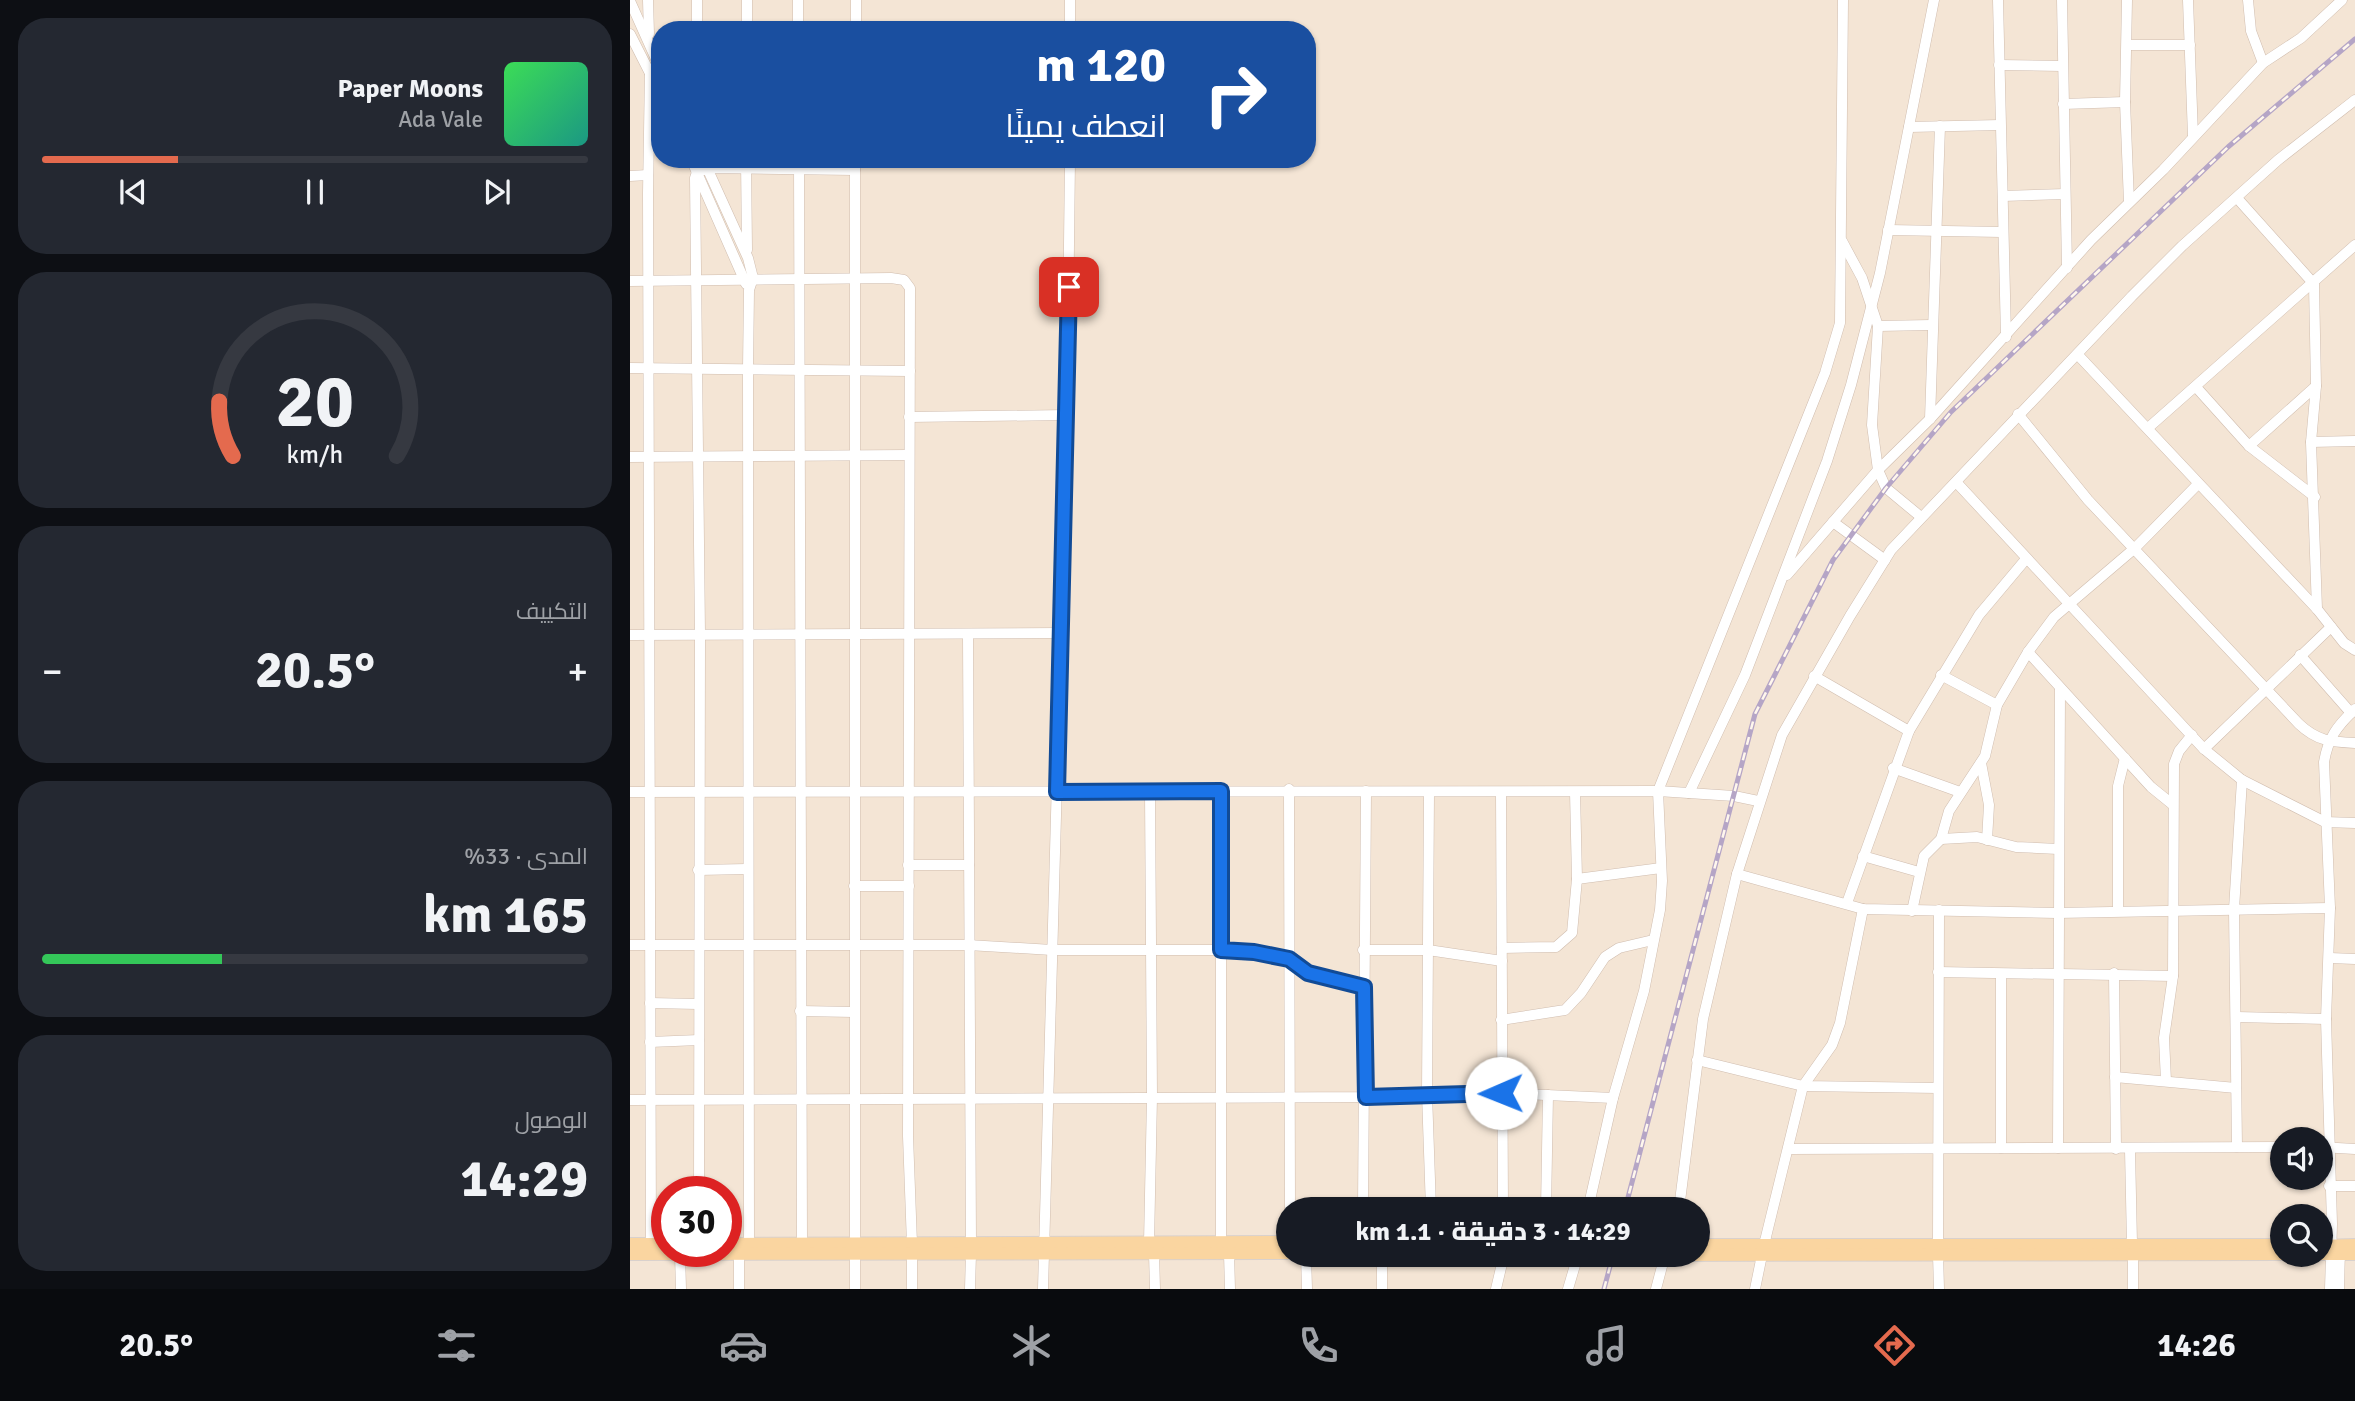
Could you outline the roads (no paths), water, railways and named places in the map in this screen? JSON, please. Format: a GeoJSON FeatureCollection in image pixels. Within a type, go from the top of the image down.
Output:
{"type":"FeatureCollection","features":[{"type":"Feature","properties":{"kind":"main road"},"geometry":{"type":"LineString","coordinates":[[1225,1248],[1276,1243]]}},
{"type":"Feature","properties":{"kind":"main road"},"geometry":{"type":"LineString","coordinates":[[630,1244],[651,1244]]}},
{"type":"Feature","properties":{"kind":"main road"},"geometry":{"type":"LineString","coordinates":[[742,1244],[802,1244],[856,1249]]}},
{"type":"Feature","properties":{"kind":"main road"},"geometry":{"type":"LineString","coordinates":[[1710,1253],[2270,1245]]}},
{"type":"Feature","properties":{"kind":"main road"},"geometry":{"type":"LineString","coordinates":[[2333,1249],[2355,1245]]}},
{"type":"Feature","properties":{"kind":"main road"},"geometry":{"type":"LineString","coordinates":[[1710,1246],[1763,1250]]}},
{"type":"Feature","properties":{"kind":"main road"},"geometry":{"type":"LineString","coordinates":[[742,1254],[971,1248],[1225,1248],[1276,1252]]}},
{"type":"Feature","properties":{"kind":"main road"},"geometry":{"type":"LineString","coordinates":[[2133,1249],[2270,1254]]}},
{"type":"Feature","properties":{"kind":"main road"},"geometry":{"type":"LineString","coordinates":[[2333,1250],[2355,1254]]}},
{"type":"Feature","properties":{"kind":"main road"},"geometry":{"type":"LineString","coordinates":[[630,1254],[651,1254]]}},
{"type":"Feature","properties":{"kind":"street"},"geometry":{"type":"LineString","coordinates":[[648,0],[651,32]]}},
{"type":"Feature","properties":{"kind":"street"},"geometry":{"type":"LineString","coordinates":[[697,0],[697,21]]}},
{"type":"Feature","properties":{"kind":"street"},"geometry":{"type":"LineString","coordinates":[[747,0],[747,21]]}},
{"type":"Feature","properties":{"kind":"street"},"geometry":{"type":"LineString","coordinates":[[798,0],[798,21]]}},
{"type":"Feature","properties":{"kind":"street"},"geometry":{"type":"LineString","coordinates":[[856,0],[856,21]]}},
{"type":"Feature","properties":{"kind":"street"},"geometry":{"type":"LineString","coordinates":[[1070,0],[1070,21]]}},
{"type":"Feature","properties":{"kind":"street"},"geometry":{"type":"LineString","coordinates":[[1591,1197],[1643,991],[1660,910],[1658,791],[1831,355],[1840,323],[1843,0]]}},
{"type":"Feature","properties":{"kind":"street"},"geometry":{"type":"LineString","coordinates":[[1689,793],[1745,674],[1782,581],[1827,461],[1851,385],[1888,230],[1934,0]]}},
{"type":"Feature","properties":{"kind":"street"},"geometry":{"type":"LineString","coordinates":[[1998,0],[2006,337]]}},
{"type":"Feature","properties":{"kind":"street"},"geometry":{"type":"LineString","coordinates":[[2062,0],[2067,268]]}},
{"type":"Feature","properties":{"kind":"street"},"geometry":{"type":"LineString","coordinates":[[2127,0],[2125,102],[2129,202]]}},
{"type":"Feature","properties":{"kind":"street"},"geometry":{"type":"LineString","coordinates":[[2188,0],[2193,136]]}},
{"type":"Feature","properties":{"kind":"street"},"geometry":{"type":"LineString","coordinates":[[2248,0],[2251,31],[2263,63]]}},
{"type":"Feature","properties":{"kind":"street"},"geometry":{"type":"LineString","coordinates":[[2324,0],[2329,10]]}},
{"type":"Feature","properties":{"kind":"street"},"geometry":{"type":"LineString","coordinates":[[1782,581],[1878,470],[1930,419],[2129,202],[2263,63],[2301,38],[2342,0]]}},
{"type":"Feature","properties":{"kind":"street"},"geometry":{"type":"LineString","coordinates":[[630,1],[651,40]]}},
{"type":"Feature","properties":{"kind":"street"},"geometry":{"type":"LineString","coordinates":[[630,34],[651,65]]}},
{"type":"Feature","properties":{"kind":"street"},"geometry":{"type":"LineString","coordinates":[[637,48],[651,42]]}},
{"type":"Feature","properties":{"kind":"street"},"geometry":{"type":"LineString","coordinates":[[2127,45],[2190,45]]}},
{"type":"Feature","properties":{"kind":"street"},"geometry":{"type":"LineString","coordinates":[[1999,65],[2062,65]]}},
{"type":"Feature","properties":{"kind":"street"},"geometry":{"type":"LineString","coordinates":[[1680,1197],[1697,1060],[1737,874],[1758,801],[1782,736],[1814,676],[1885,559],[2018,414],[2173,254],[2278,160],[2355,100]]}},
{"type":"Feature","properties":{"kind":"street"},"geometry":{"type":"LineString","coordinates":[[2063,104],[2125,102]]}},
{"type":"Feature","properties":{"kind":"street"},"geometry":{"type":"LineString","coordinates":[[1909,127],[2000,125]]}},
{"type":"Feature","properties":{"kind":"street"},"geometry":{"type":"LineString","coordinates":[[1930,419],[1931,325],[1939,232],[1940,126]]}},
{"type":"Feature","properties":{"kind":"street"},"geometry":{"type":"LineString","coordinates":[[651,130],[648,175],[651,1244]]}},
{"type":"Feature","properties":{"kind":"street"},"geometry":{"type":"LineString","coordinates":[[699,1176],[699,635],[695,183],[701,168]]}},
{"type":"Feature","properties":{"kind":"street"},"geometry":{"type":"LineString","coordinates":[[703,168],[748,258]]}},
{"type":"Feature","properties":{"kind":"street"},"geometry":{"type":"LineString","coordinates":[[703,168],[748,279]]}},
{"type":"Feature","properties":{"kind":"street"},"geometry":{"type":"LineString","coordinates":[[746,168],[749,290],[749,1244]]}},
{"type":"Feature","properties":{"kind":"street"},"geometry":{"type":"LineString","coordinates":[[777,168],[800,171],[824,168]]}},
{"type":"Feature","properties":{"kind":"street"},"geometry":{"type":"LineString","coordinates":[[800,168],[802,1244]]}},
{"type":"Feature","properties":{"kind":"street"},"geometry":{"type":"LineString","coordinates":[[855,168],[853,636],[856,1289]]}},
{"type":"Feature","properties":{"kind":"street"},"geometry":{"type":"LineString","coordinates":[[1043,1289],[1067,415],[1070,168]]}},
{"type":"Feature","properties":{"kind":"street"},"geometry":{"type":"LineString","coordinates":[[630,176],[648,175]]}},
{"type":"Feature","properties":{"kind":"street"},"geometry":{"type":"LineString","coordinates":[[2003,196],[2065,194]]}},
{"type":"Feature","properties":{"kind":"street"},"geometry":{"type":"LineString","coordinates":[[2237,198],[2314,284],[2316,386],[2311,442],[2317,609]]}},
{"type":"Feature","properties":{"kind":"street"},"geometry":{"type":"LineString","coordinates":[[1888,230],[2002,232]]}},
{"type":"Feature","properties":{"kind":"street"},"geometry":{"type":"LineString","coordinates":[[1842,241],[1862,278],[1878,326],[1872,425],[1878,470],[1886,488],[1922,517]]}},
{"type":"Feature","properties":{"kind":"street"},"geometry":{"type":"LineString","coordinates":[[2148,428],[2355,245]]}},
{"type":"Feature","properties":{"kind":"street"},"geometry":{"type":"LineString","coordinates":[[630,281],[855,278],[904,280],[910,288],[908,944],[912,1289]]}},
{"type":"Feature","properties":{"kind":"street"},"geometry":{"type":"LineString","coordinates":[[1878,326],[1931,325]]}},
{"type":"Feature","properties":{"kind":"street"},"geometry":{"type":"LineString","coordinates":[[2078,355],[2355,650]]}},
{"type":"Feature","properties":{"kind":"street"},"geometry":{"type":"LineString","coordinates":[[630,368],[910,371]]}},
{"type":"Feature","properties":{"kind":"street"},"geometry":{"type":"LineString","coordinates":[[2249,446],[2316,386]]}},
{"type":"Feature","properties":{"kind":"street"},"geometry":{"type":"LineString","coordinates":[[2196,387],[2249,446],[2315,497]]}},
{"type":"Feature","properties":{"kind":"street"},"geometry":{"type":"LineString","coordinates":[[2018,414],[2088,500],[2313,737],[2328,742],[2355,743]]}},
{"type":"Feature","properties":{"kind":"street"},"geometry":{"type":"LineString","coordinates":[[909,417],[1067,415]]}},
{"type":"Feature","properties":{"kind":"street"},"geometry":{"type":"LineString","coordinates":[[2311,442],[2355,441]]}},
{"type":"Feature","properties":{"kind":"street"},"geometry":{"type":"LineString","coordinates":[[630,457],[908,455]]}},
{"type":"Feature","properties":{"kind":"street"},"geometry":{"type":"LineString","coordinates":[[1957,483],[2204,749],[2242,780],[2325,822],[2355,823]]}},
{"type":"Feature","properties":{"kind":"street"},"geometry":{"type":"LineString","coordinates":[[1912,911],[1919,872],[1928,850],[1941,839],[1949,811],[1981,763],[1997,705],[2028,652],[2068,604],[2135,548],[2198,484]]}},
{"type":"Feature","properties":{"kind":"street"},"geometry":{"type":"LineString","coordinates":[[1833,522],[1885,559]]}},
{"type":"Feature","properties":{"kind":"street"},"geometry":{"type":"LineString","coordinates":[[1847,904],[1893,768],[1909,731],[1979,615],[2026,559]]}},
{"type":"Feature","properties":{"kind":"street"},"geometry":{"type":"LineString","coordinates":[[2204,749],[2266,686],[2331,627]]}},
{"type":"Feature","properties":{"kind":"street"},"geometry":{"type":"LineString","coordinates":[[630,635],[908,636],[1061,633]]}},
{"type":"Feature","properties":{"kind":"street"},"geometry":{"type":"LineString","coordinates":[[968,635],[970,1289]]}},
{"type":"Feature","properties":{"kind":"street"},"geometry":{"type":"LineString","coordinates":[[2028,652],[2151,787],[2172,804]]}},
{"type":"Feature","properties":{"kind":"street"},"geometry":{"type":"LineString","coordinates":[[2300,655],[2353,711],[2328,742],[2324,762],[2330,908],[2324,1127]]}},
{"type":"Feature","properties":{"kind":"street"},"geometry":{"type":"LineString","coordinates":[[1941,675],[1997,705]]}},
{"type":"Feature","properties":{"kind":"street"},"geometry":{"type":"LineString","coordinates":[[1814,676],[1909,731]]}},
{"type":"Feature","properties":{"kind":"street"},"geometry":{"type":"LineString","coordinates":[[2059,1148],[2057,913],[2060,689]]}},
{"type":"Feature","properties":{"kind":"street"},"geometry":{"type":"LineString","coordinates":[[2166,1082],[2164,1028],[2172,976],[2172,804],[2176,757],[2192,735]]}},
{"type":"Feature","properties":{"kind":"street"},"geometry":{"type":"LineString","coordinates":[[2118,911],[2118,786],[2125,758]]}},
{"type":"Feature","properties":{"kind":"street"},"geometry":{"type":"LineString","coordinates":[[1981,763],[1989,805],[1987,840]]}},
{"type":"Feature","properties":{"kind":"street"},"geometry":{"type":"LineString","coordinates":[[1893,768],[1960,792]]}},
{"type":"Feature","properties":{"kind":"street"},"geometry":{"type":"LineString","coordinates":[[2237,1147],[2234,909],[2242,780]]}},
{"type":"Feature","properties":{"kind":"street"},"geometry":{"type":"LineString","coordinates":[[630,792],[1290,789],[1501,793],[1658,791],[1734,796],[1758,801]]}},
{"type":"Feature","properties":{"kind":"street"},"geometry":{"type":"LineString","coordinates":[[1290,789],[1290,1197]]}},
{"type":"Feature","properties":{"kind":"street"},"geometry":{"type":"LineString","coordinates":[[1150,791],[1152,1248],[1155,1289]]}},
{"type":"Feature","properties":{"kind":"street"},"geometry":{"type":"LineString","coordinates":[[1221,791],[1220,1098],[1225,1248],[1230,1289]]}},
{"type":"Feature","properties":{"kind":"street"},"geometry":{"type":"LineString","coordinates":[[1363,1197],[1366,791]]}},
{"type":"Feature","properties":{"kind":"street"},"geometry":{"type":"LineString","coordinates":[[1429,792],[1427,1094],[1431,1197]]}},
{"type":"Feature","properties":{"kind":"street"},"geometry":{"type":"LineString","coordinates":[[1502,948],[1550,948],[1566,942],[1574,928],[1577,879],[1575,792]]}},
{"type":"Feature","properties":{"kind":"street"},"geometry":{"type":"LineString","coordinates":[[1501,793],[1503,1197]]}},
{"type":"Feature","properties":{"kind":"street"},"geometry":{"type":"LineString","coordinates":[[1941,839],[1977,837],[2016,847],[2058,849]]}},
{"type":"Feature","properties":{"kind":"street"},"geometry":{"type":"LineString","coordinates":[[1863,856],[1919,872]]}},
{"type":"Feature","properties":{"kind":"street"},"geometry":{"type":"LineString","coordinates":[[908,865],[969,865]]}},
{"type":"Feature","properties":{"kind":"street"},"geometry":{"type":"LineString","coordinates":[[1577,879],[1661,868]]}},
{"type":"Feature","properties":{"kind":"street"},"geometry":{"type":"LineString","coordinates":[[698,870],[747,869]]}},
{"type":"Feature","properties":{"kind":"street"},"geometry":{"type":"LineString","coordinates":[[1737,874],[1863,909],[2057,913],[2330,908]]}},
{"type":"Feature","properties":{"kind":"street"},"geometry":{"type":"LineString","coordinates":[[854,886],[909,886]]}},
{"type":"Feature","properties":{"kind":"street"},"geometry":{"type":"LineString","coordinates":[[1755,1289],[1802,1086],[1832,1045],[1840,1023],[1863,909]]}},
{"type":"Feature","properties":{"kind":"street"},"geometry":{"type":"LineString","coordinates":[[1939,909],[1939,1289]]}},
{"type":"Feature","properties":{"kind":"street"},"geometry":{"type":"LineString","coordinates":[[1501,1020],[1565,1010],[1581,993],[1605,957],[1619,948],[1653,940]]}},
{"type":"Feature","properties":{"kind":"street"},"geometry":{"type":"LineString","coordinates":[[630,945],[908,944],[1052,950],[1221,950],[1254,952],[1289,959],[1308,973],[1364,987]]}},
{"type":"Feature","properties":{"kind":"street"},"geometry":{"type":"LineString","coordinates":[[1363,950],[1427,950],[1502,961]]}},
{"type":"Feature","properties":{"kind":"street"},"geometry":{"type":"LineString","coordinates":[[2330,958],[2355,959]]}},
{"type":"Feature","properties":{"kind":"street"},"geometry":{"type":"LineString","coordinates":[[1938,972],[2172,976]]}},
{"type":"Feature","properties":{"kind":"street"},"geometry":{"type":"LineString","coordinates":[[2114,973],[2116,1149]]}},
{"type":"Feature","properties":{"kind":"street"},"geometry":{"type":"LineString","coordinates":[[2001,974],[2001,1148]]}},
{"type":"Feature","properties":{"kind":"street"},"geometry":{"type":"LineString","coordinates":[[650,1003],[698,1004]]}},
{"type":"Feature","properties":{"kind":"street"},"geometry":{"type":"LineString","coordinates":[[800,1011],[854,1012]]}},
{"type":"Feature","properties":{"kind":"street"},"geometry":{"type":"LineString","coordinates":[[2237,1017],[2326,1019]]}},
{"type":"Feature","properties":{"kind":"street"},"geometry":{"type":"LineString","coordinates":[[650,1042],[699,1040]]}},
{"type":"Feature","properties":{"kind":"street"},"geometry":{"type":"LineString","coordinates":[[1697,1060],[1802,1086],[1938,1088]]}},
{"type":"Feature","properties":{"kind":"street"},"geometry":{"type":"LineString","coordinates":[[2115,1077],[2236,1088]]}},
{"type":"Feature","properties":{"kind":"street"},"geometry":{"type":"LineString","coordinates":[[630,1100],[1366,1097],[1501,1093],[1614,1098]]}},
{"type":"Feature","properties":{"kind":"street"},"geometry":{"type":"LineString","coordinates":[[1546,1197],[1548,1095]]}},
{"type":"Feature","properties":{"kind":"street"},"geometry":{"type":"LineString","coordinates":[[1788,1149],[1938,1146],[2130,1150],[2270,1147]]}},
{"type":"Feature","properties":{"kind":"street"},"geometry":{"type":"LineString","coordinates":[[2333,1148],[2355,1149]]}},
{"type":"Feature","properties":{"kind":"street"},"geometry":{"type":"LineString","coordinates":[[2130,1150],[2133,1289]]}},
{"type":"Feature","properties":{"kind":"street"},"geometry":{"type":"LineString","coordinates":[[2333,1186],[2355,1186]]}},
{"type":"Feature","properties":{"kind":"street"},"geometry":{"type":"LineString","coordinates":[[2333,1263],[2339,1289]]}},
{"type":"Feature","properties":{"kind":"street"},"geometry":{"type":"LineString","coordinates":[[680,1267],[681,1289]]}},
{"type":"Feature","properties":{"kind":"street"},"geometry":{"type":"LineString","coordinates":[[739,1267],[739,1289]]}},
{"type":"Feature","properties":{"kind":"street"},"geometry":{"type":"LineString","coordinates":[[1306,1267],[1307,1289]]}},
{"type":"Feature","properties":{"kind":"street"},"geometry":{"type":"LineString","coordinates":[[1382,1267],[1382,1289]]}},
{"type":"Feature","properties":{"kind":"street"},"geometry":{"type":"LineString","coordinates":[[1496,1289],[1501,1267]]}},
{"type":"Feature","properties":{"kind":"street"},"geometry":{"type":"LineString","coordinates":[[1568,1289],[1574,1267]]}},
{"type":"Feature","properties":{"kind":"street"},"geometry":{"type":"LineString","coordinates":[[1656,1289],[1662,1267]]}},
{"type":"Feature","properties":{"kind":"street"},"geometry":{"type":"LineString","coordinates":[[2330,1267],[2330,1289]]}},
{"type":"Feature","properties":{"kind":"railway"},"geometry":{"type":"LineString","coordinates":[[1628,1197],[1755,714],[1833,560],[1886,488],[1951,412],[2228,147],[2355,39]]}},
{"type":"Feature","properties":{"kind":"railway"},"geometry":{"type":"LineString","coordinates":[[1604,1289],[1610,1267]]}}]}
